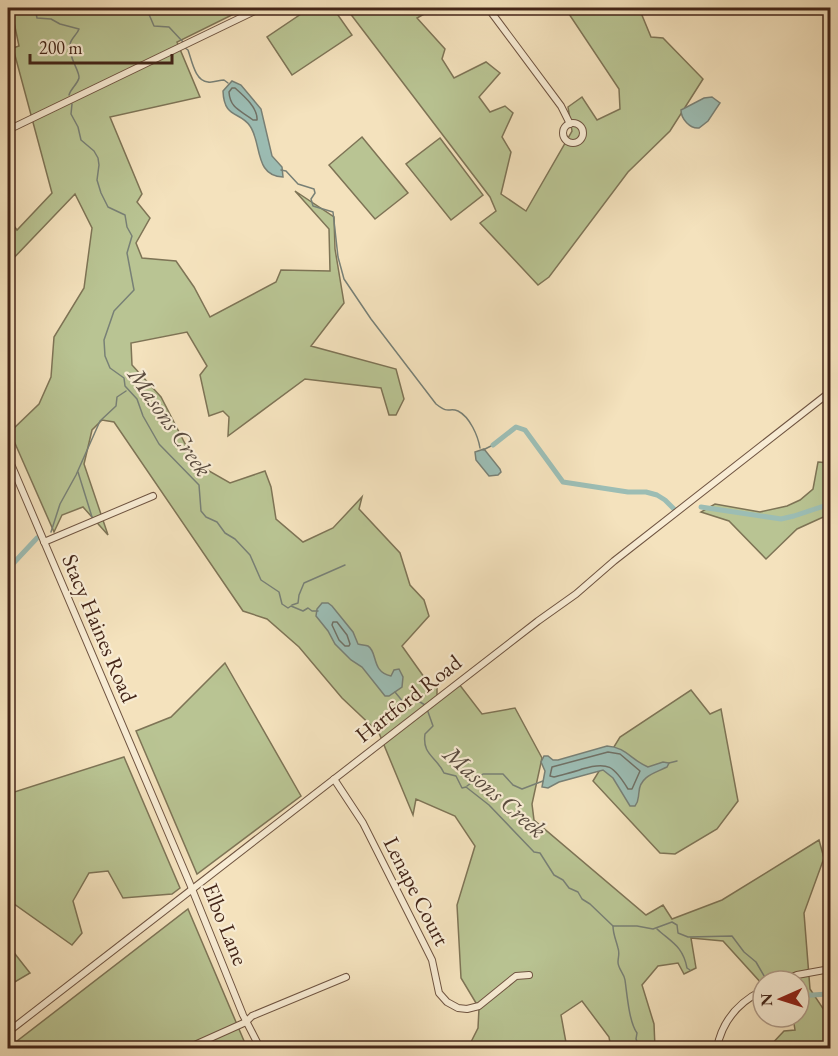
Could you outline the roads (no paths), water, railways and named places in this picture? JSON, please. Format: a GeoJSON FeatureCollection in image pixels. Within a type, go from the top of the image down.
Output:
{"type":"FeatureCollection","features":[{"type":"Feature","properties":{"kind":"street"},"geometry":{"type":"LineString","coordinates":[[8,130],[261,8]]}},
{"type":"Feature","properties":{"kind":"street"},"geometry":{"type":"LineString","coordinates":[[488,8],[561,106],[570,124]]}},
{"type":"Feature","properties":{"kind":"street","name":"Hartford Road"},"geometry":{"type":"LineString","coordinates":[[8,1032],[537,621],[576,594],[614,561],[831,392]]}},
{"type":"Feature","properties":{"kind":"street","name":"Stacy Haines Road"},"geometry":{"type":"LineString","coordinates":[[8,457],[159,813]]}},
{"type":"Feature","properties":{"kind":"street"},"geometry":{"type":"LineString","coordinates":[[44,542],[153,496]]}},
{"type":"Feature","properties":{"kind":"street","name":"Lenape Court"},"geometry":{"type":"LineString","coordinates":[[334,779],[363,823],[430,956],[436,985],[442,998],[458,1008],[474,1008],[486,1002],[507,981],[516,976],[530,975]]}},
{"type":"Feature","properties":{"kind":"street","name":"Elbo Lane"},"geometry":{"type":"LineString","coordinates":[[159,813],[246,1022],[260,1048]]}},
{"type":"Feature","properties":{"kind":"street"},"geometry":{"type":"LineString","coordinates":[[811,973],[831,969]]}},
{"type":"Feature","properties":{"kind":"street"},"geometry":{"type":"LineString","coordinates":[[188,1048],[246,1022],[252,1016],[346,977]]}},
{"type":"Feature","properties":{"kind":"street"},"geometry":{"type":"LineString","coordinates":[[717,1048],[723,1031],[736,1009],[751,997]]}},
{"type":"Feature","properties":{"kind":"water"},"geometry":{"type":"Polygon","coordinates":[[[232,81],[241,85],[261,109],[272,156],[282,167],[283,177],[267,171],[260,158],[250,126],[226,106],[223,91],[232,81]]]}},
{"type":"Feature","properties":{"kind":"water"},"geometry":{"type":"Polygon","coordinates":[[[712,97],[720,103],[708,121],[699,128],[687,123],[681,110],[704,98],[712,97]]]}},
{"type":"Feature","properties":{"kind":"water"},"geometry":{"type":"Polygon","coordinates":[[[484,449],[500,469],[501,472],[498,475],[489,476],[476,460],[475,452],[484,449]]]}},
{"type":"Feature","properties":{"kind":"water"},"geometry":{"type":"Polygon","coordinates":[[[322,603],[332,606],[353,632],[358,644],[371,649],[380,670],[391,676],[394,670],[399,669],[403,677],[402,687],[389,696],[385,696],[362,667],[351,660],[335,644],[316,616],[317,609],[322,603]]]}},
{"type":"Feature","properties":{"kind":"water"},"geometry":{"type":"Polygon","coordinates":[[[607,746],[624,751],[648,767],[663,762],[669,763],[667,767],[642,782],[635,806],[630,806],[613,778],[603,770],[559,782],[548,788],[542,787],[545,771],[541,762],[544,756],[558,760],[607,746]]]}},
{"type":"Feature","properties":{"kind":"waterway","name":"Masons Creek"},"geometry":{"type":"LineString","coordinates":[[35,8],[37,18],[51,19],[79,29],[70,43],[72,59],[79,78],[69,95]]}},
{"type":"Feature","properties":{"kind":"waterway"},"geometry":{"type":"LineString","coordinates":[[138,8],[140,12],[148,12],[154,26],[169,27],[183,42]]}},
{"type":"Feature","properties":{"kind":"waterway"},"geometry":{"type":"LineString","coordinates":[[185,48],[200,78],[208,82],[224,80],[228,83]]}},
{"type":"Feature","properties":{"kind":"waterway","name":"Masons Creek"},"geometry":{"type":"LineString","coordinates":[[72,104],[71,114],[78,127],[81,140],[94,151],[98,158],[97,180],[101,193],[108,207],[125,215],[127,227],[132,236],[127,253],[134,290],[114,311],[104,340],[105,356],[110,368],[124,378],[125,386],[137,399],[143,416],[159,444],[199,485],[201,511],[206,517],[217,522],[225,533],[235,539],[250,555],[261,580],[279,592],[282,604],[288,608],[291,606],[303,611],[308,608],[318,611]]}},
{"type":"Feature","properties":{"kind":"waterway"},"geometry":{"type":"LineString","coordinates":[[281,170],[286,171],[298,184],[314,189],[315,193],[311,199],[313,206],[333,212],[338,257],[344,279],[371,319],[436,404],[446,410],[458,411],[470,422],[480,448]]}},
{"type":"Feature","properties":{"kind":"waterway"},"geometry":{"type":"LineString","coordinates":[[51,532],[60,504],[76,475],[100,421],[116,406],[117,397],[126,391]]}},
{"type":"Feature","properties":{"kind":"waterway"},"geometry":{"type":"LineString","coordinates":[[493,445],[516,427],[525,430],[563,482],[628,492],[646,492],[665,500],[676,511]]}},
{"type":"Feature","properties":{"kind":"waterway"},"geometry":{"type":"LineString","coordinates":[[483,450],[493,445]]}},
{"type":"Feature","properties":{"kind":"waterway"},"geometry":{"type":"LineString","coordinates":[[78,472],[92,517]]}},
{"type":"Feature","properties":{"kind":"waterway"},"geometry":{"type":"LineString","coordinates":[[701,507],[781,519],[830,504]]}},
{"type":"Feature","properties":{"kind":"waterway"},"geometry":{"type":"LineString","coordinates":[[8,569],[37,538]]}},
{"type":"Feature","properties":{"kind":"waterway"},"geometry":{"type":"LineString","coordinates":[[292,605],[298,603],[304,583],[345,565]]}},
{"type":"Feature","properties":{"kind":"waterway","name":"Masons Creek"},"geometry":{"type":"LineString","coordinates":[[395,692],[404,703],[420,702],[425,705]]}},
{"type":"Feature","properties":{"kind":"waterway","name":"Masons Creek"},"geometry":{"type":"LineString","coordinates":[[427,709],[433,726],[425,734],[426,747],[444,773],[456,776],[462,788],[466,787],[489,805],[534,852],[540,853],[554,875],[563,880],[569,888],[578,892],[582,899],[613,926],[619,952],[618,964],[624,978],[630,1015],[640,1048]]}},
{"type":"Feature","properties":{"kind":"waterway"},"geometry":{"type":"LineString","coordinates":[[669,763],[677,761]]}},
{"type":"Feature","properties":{"kind":"waterway"},"geometry":{"type":"LineString","coordinates":[[467,786],[483,774],[503,774],[513,785],[522,789],[543,781]]}},
{"type":"Feature","properties":{"kind":"waterway"},"geometry":{"type":"LineString","coordinates":[[613,926],[653,929],[672,922],[677,925],[678,933],[688,937],[732,936],[760,969]]}},
{"type":"Feature","properties":{"kind":"waterway"},"geometry":{"type":"LineString","coordinates":[[657,929],[679,949],[690,970]]}},
{"type":"Feature","properties":{"kind":"waterway"},"geometry":{"type":"LineString","coordinates":[[811,995],[827,994],[830,997]]}}]}
